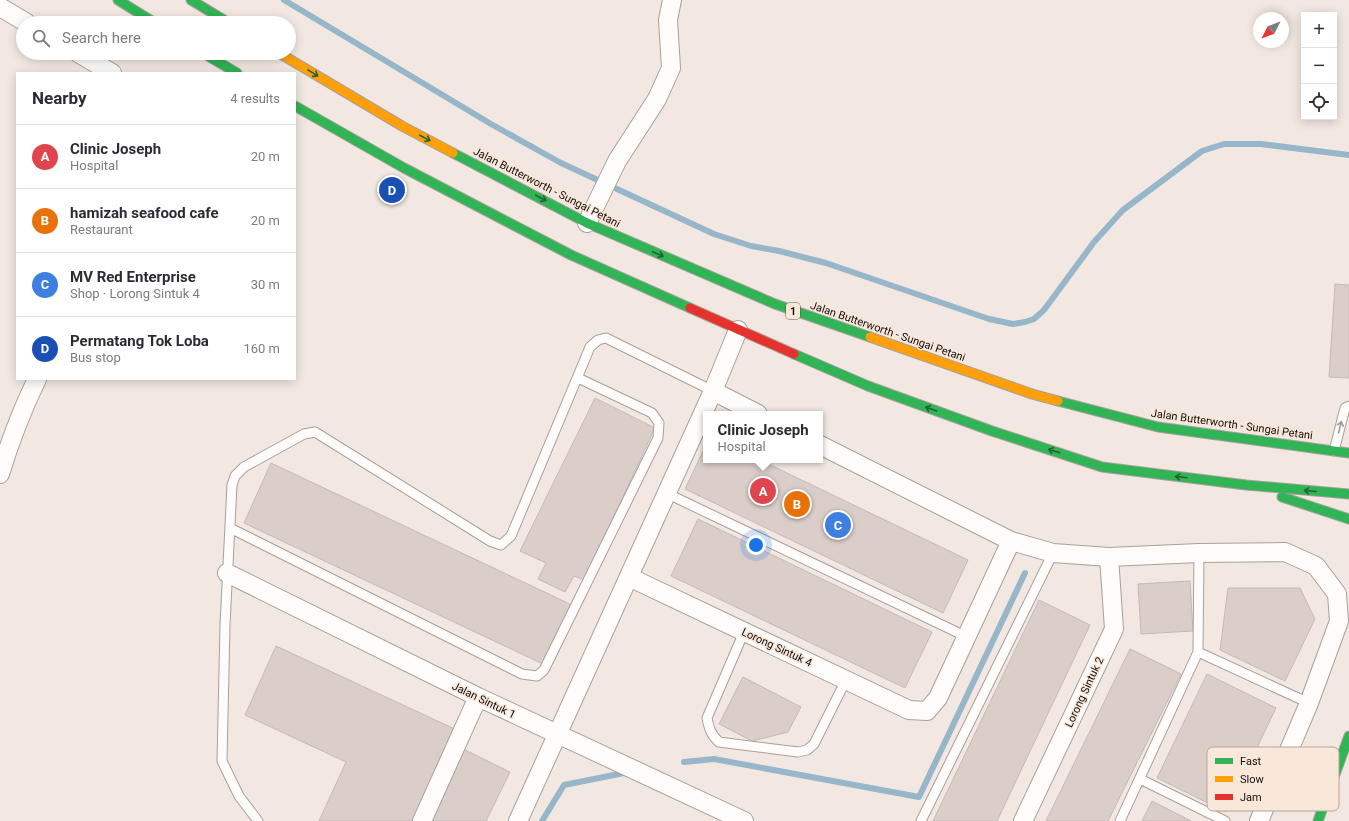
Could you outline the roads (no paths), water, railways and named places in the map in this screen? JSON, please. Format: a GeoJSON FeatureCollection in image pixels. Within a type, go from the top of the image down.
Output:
{"type":"FeatureCollection","features":[{"type":"Feature","properties":{"kind":"main road"},"geometry":{"type":"LineString","coordinates":[[118,0],[144,16]]}},
{"type":"Feature","properties":{"kind":"main road"},"geometry":{"type":"LineString","coordinates":[[191,0],[217,16]]}},
{"type":"Feature","properties":{"kind":"main road","name":"Jalan Butterworth - Sungai Petani"},"geometry":{"type":"LineString","coordinates":[[291,60],[402,126],[587,222],[775,304],[1032,394],[1158,427],[1349,454]]}},
{"type":"Feature","properties":{"kind":"main road"},"geometry":{"type":"LineString","coordinates":[[209,62],[234,72]]}},
{"type":"Feature","properties":{"kind":"main road"},"geometry":{"type":"LineString","coordinates":[[296,107],[404,168],[571,255],[738,330],[868,386],[992,431],[1102,466],[1246,485],[1349,494]]}},
{"type":"Feature","properties":{"kind":"main road"},"geometry":{"type":"LineString","coordinates":[[1334,451],[1349,450]]}},
{"type":"Feature","properties":{"kind":"main road"},"geometry":{"type":"LineString","coordinates":[[1246,485],[1349,519]]}},
{"type":"Feature","properties":{"kind":"main road"},"geometry":{"type":"LineString","coordinates":[[1339,765],[1349,736]]}},
{"type":"Feature","properties":{"kind":"main road"},"geometry":{"type":"LineString","coordinates":[[1339,785],[1346,772]]}},
{"type":"Feature","properties":{"kind":"main road"},"geometry":{"type":"LineString","coordinates":[[1320,821],[1323,811]]}},
{"type":"Feature","properties":{"kind":"main road"},"geometry":{"type":"LineString","coordinates":[[1320,821],[1325,811]]}},
{"type":"Feature","properties":{"kind":"street"},"geometry":{"type":"LineString","coordinates":[[587,222],[617,161],[657,99],[671,68],[668,20],[672,0]]}},
{"type":"Feature","properties":{"kind":"street"},"geometry":{"type":"LineString","coordinates":[[0,7],[16,16]]}},
{"type":"Feature","properties":{"kind":"street"},"geometry":{"type":"LineString","coordinates":[[90,60],[110,72]]}},
{"type":"Feature","properties":{"kind":"street"},"geometry":{"type":"LineString","coordinates":[[704,411],[738,330]]}},
{"type":"Feature","properties":{"kind":"street"},"geometry":{"type":"LineString","coordinates":[[0,474],[18,420],[36,380]]}},
{"type":"Feature","properties":{"kind":"street"},"geometry":{"type":"LineString","coordinates":[[713,391],[752,411]]}},
{"type":"Feature","properties":{"kind":"street"},"geometry":{"type":"LineString","coordinates":[[518,821],[703,413]]}},
{"type":"Feature","properties":{"kind":"street"},"geometry":{"type":"LineString","coordinates":[[823,447],[1011,541],[1053,553],[1109,557],[1199,553],[1285,552],[1316,566],[1337,594],[1339,621],[1309,703],[1290,747]]}},
{"type":"Feature","properties":{"kind":"street"},"geometry":{"type":"LineString","coordinates":[[967,637],[1011,541]]}},
{"type":"Feature","properties":{"kind":"street","name":"Lorong Sintuk 2"},"geometry":{"type":"LineString","coordinates":[[1023,821],[1114,629],[1109,557]]}},
{"type":"Feature","properties":{"kind":"street","name":"Jalan Sintuk 1"},"geometry":{"type":"LineString","coordinates":[[227,573],[478,697],[744,821]]}},
{"type":"Feature","properties":{"kind":"street","name":"Lorong Sintuk 4"},"geometry":{"type":"LineString","coordinates":[[629,577],[910,710],[927,711],[938,698],[967,637]]}},
{"type":"Feature","properties":{"kind":"street"},"geometry":{"type":"LineString","coordinates":[[422,821],[478,697]]}},
{"type":"Feature","properties":{"kind":"street"},"geometry":{"type":"LineString","coordinates":[[1259,821],[1263,811]]}},
{"type":"Feature","properties":{"kind":"lane"},"geometry":{"type":"LineString","coordinates":[[258,821],[239,796],[222,761],[227,573],[232,485],[235,476],[244,467],[304,434],[314,432],[490,541],[501,545],[511,536],[590,347],[598,340],[606,338],[713,391]]}},
{"type":"Feature","properties":{"kind":"lane"},"geometry":{"type":"LineString","coordinates":[[230,528],[522,674],[537,676],[544,670],[658,438],[660,423],[652,413],[578,378]]}},
{"type":"Feature","properties":{"kind":"lane"},"geometry":{"type":"LineString","coordinates":[[1334,451],[1345,408],[1349,406]]}},
{"type":"Feature","properties":{"kind":"lane"},"geometry":{"type":"LineString","coordinates":[[666,493],[967,637]]}},
{"type":"Feature","properties":{"kind":"lane"},"geometry":{"type":"LineString","coordinates":[[921,821],[1053,553]]}},
{"type":"Feature","properties":{"kind":"lane"},"geometry":{"type":"LineString","coordinates":[[1120,821],[1198,652],[1199,553]]}},
{"type":"Feature","properties":{"kind":"lane"},"geometry":{"type":"LineString","coordinates":[[744,632],[708,718],[708,726],[712,736],[719,742],[798,752],[807,750],[814,744],[846,680]]}},
{"type":"Feature","properties":{"kind":"lane"},"geometry":{"type":"LineString","coordinates":[[1198,652],[1309,703]]}},
{"type":"Feature","properties":{"kind":"lane"},"geometry":{"type":"LineString","coordinates":[[1140,779],[1225,821]]}},
{"type":"Feature","properties":{"kind":"waterway"},"geometry":{"type":"LineString","coordinates":[[284,0],[491,124],[561,163],[714,234],[751,246],[779,251],[826,263],[989,319],[1013,324],[1034,319],[1044,310],[1094,242],[1123,210],[1202,151],[1224,144],[1261,144],[1349,155]]}},
{"type":"Feature","properties":{"kind":"waterway"},"geometry":{"type":"LineString","coordinates":[[684,762],[714,759],[919,797],[1025,573]]}},
{"type":"Feature","properties":{"kind":"waterway"},"geometry":{"type":"LineString","coordinates":[[542,821],[564,785],[624,773]]}},
{"type":"Feature","properties":{"kind":"place","name":"Permatang Tok Loba"},"geometry":{"type":"Point","coordinates":[392,190]}},
{"type":"Feature","properties":{"kind":"place","name":"Clinic Joseph"},"geometry":{"type":"Point","coordinates":[763,491]}},
{"type":"Feature","properties":{"kind":"place","name":"hamizah seafood cafe"},"geometry":{"type":"Point","coordinates":[797,504]}},
{"type":"Feature","properties":{"kind":"place","name":"MV Red Enterprise"},"geometry":{"type":"Point","coordinates":[838,525]}}]}
